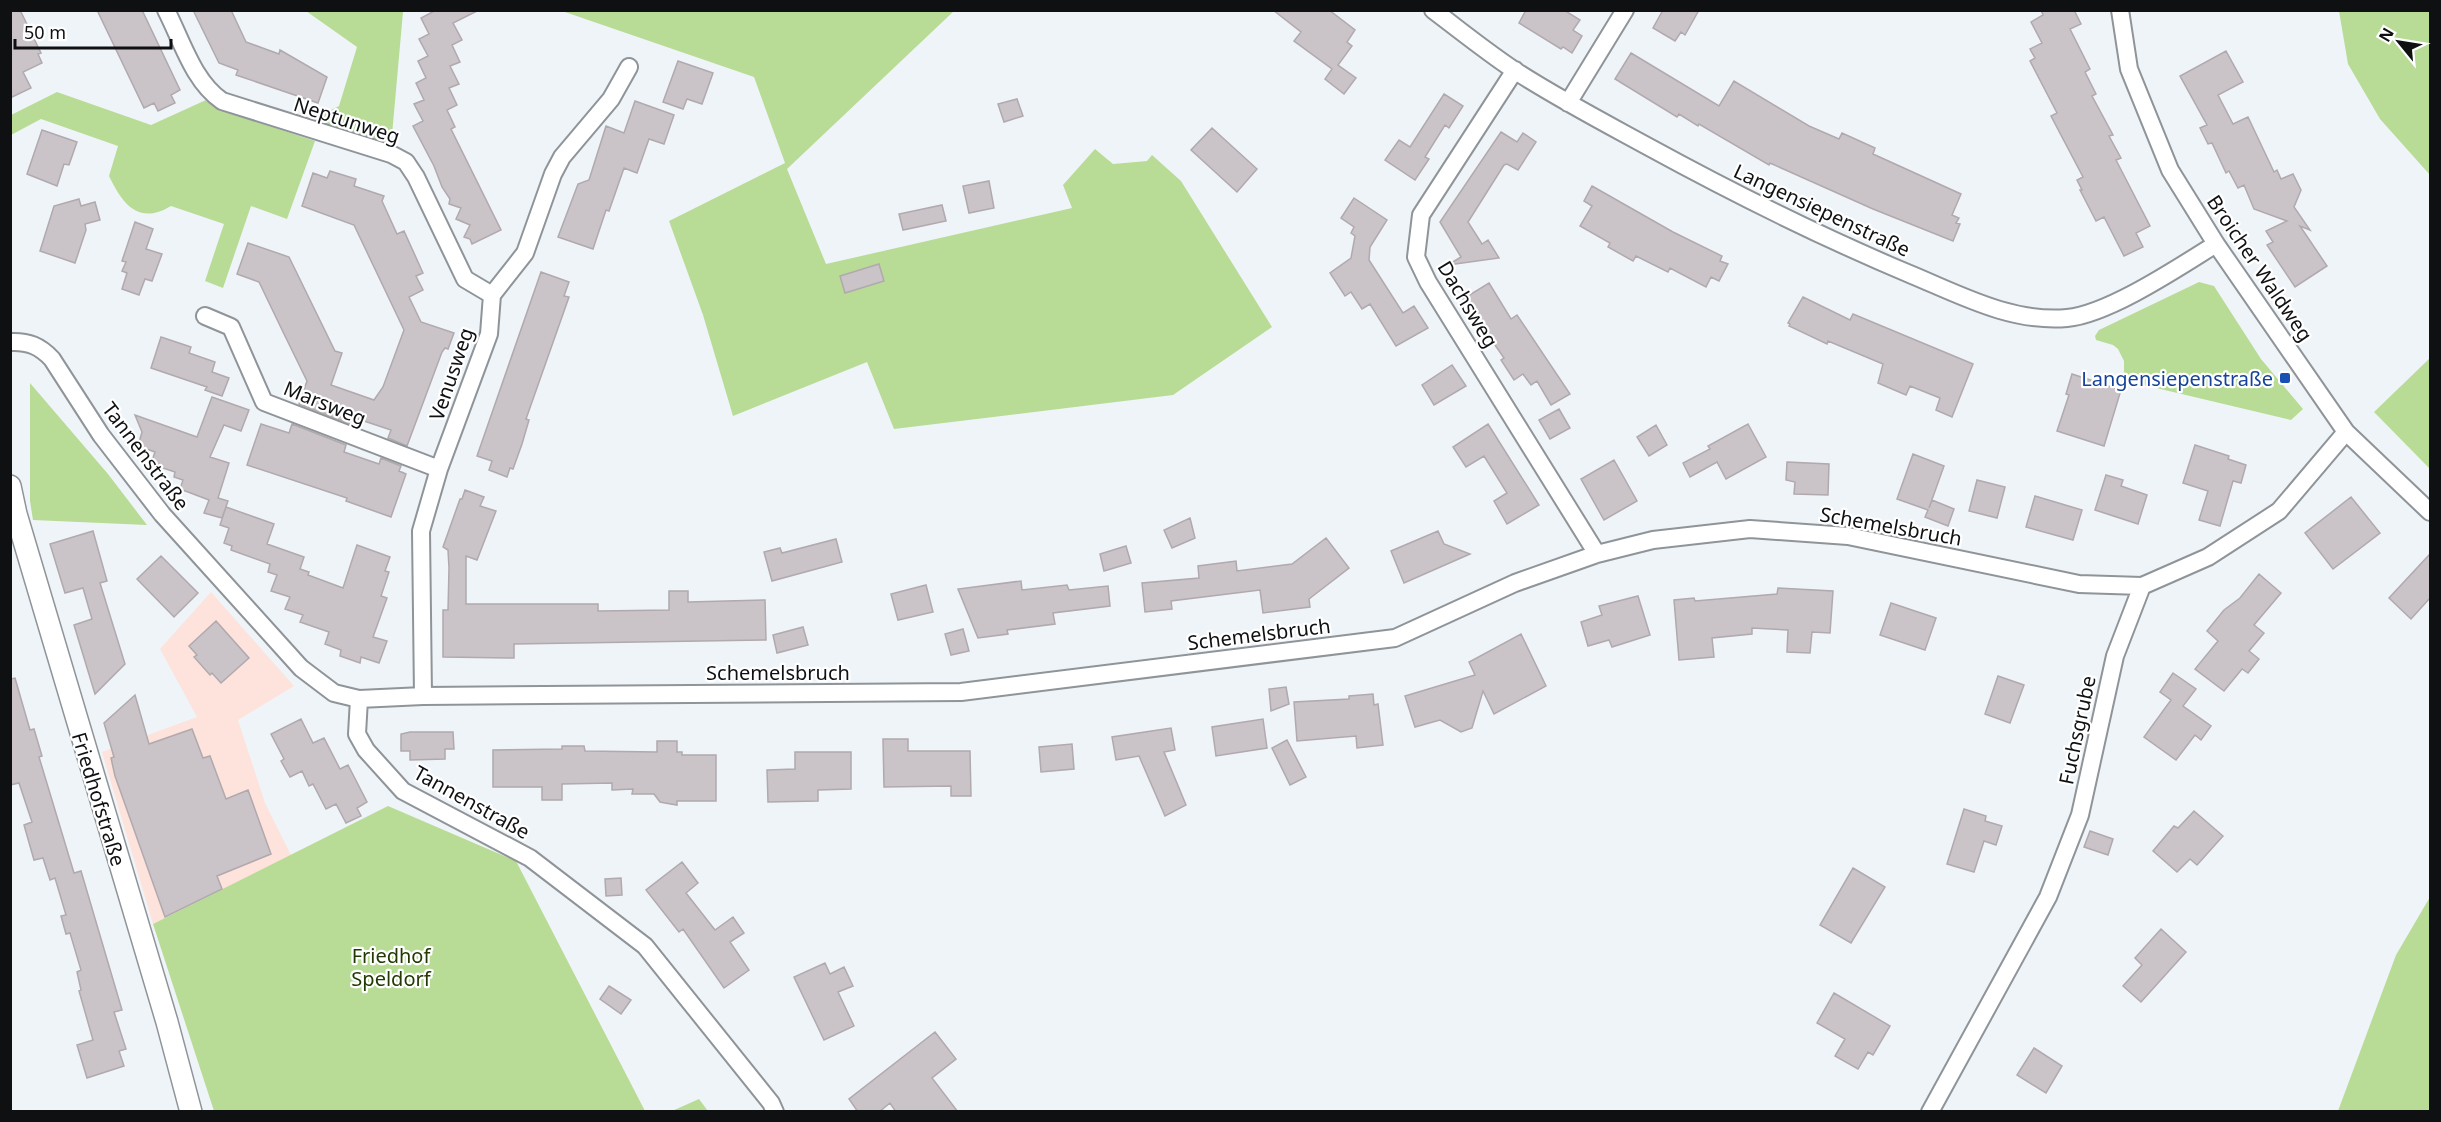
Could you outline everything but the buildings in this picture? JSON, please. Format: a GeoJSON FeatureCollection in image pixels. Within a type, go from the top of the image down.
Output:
{"type":"FeatureCollection","features":[{"type":"Feature","properties":{"kind":"street","name":"Neptunweg"},"geometry":{"type":"LineString","coordinates":[[166,10],[200,78],[209,91],[222,101],[391,154],[406,162],[416,177],[465,279],[492,296]]}},
{"type":"Feature","properties":{"kind":"street","name":"Langensiepenstraße"},"geometry":{"type":"LineString","coordinates":[[1433,10],[1515,70],[1568,103],[1718,185],[1839,244],[1995,309],[2034,317],[2068,318],[2094,311],[2135,292],[2216,244]]}},
{"type":"Feature","properties":{"kind":"street"},"geometry":{"type":"LineString","coordinates":[[1568,103],[1625,10]]}},
{"type":"Feature","properties":{"kind":"street","name":"Broicher Waldweg"},"geometry":{"type":"LineString","coordinates":[[2120,10],[2129,69],[2170,170],[2216,244],[2346,432],[2430,512]]}},
{"type":"Feature","properties":{"kind":"street"},"geometry":{"type":"LineString","coordinates":[[492,296],[525,253],[553,174],[562,157],[611,99],[629,67]]}},
{"type":"Feature","properties":{"kind":"street","name":"Dachsweg"},"geometry":{"type":"LineString","coordinates":[[1515,70],[1421,215],[1416,257],[1428,282],[1597,554]]}},
{"type":"Feature","properties":{"kind":"street","name":"Venusweg"},"geometry":{"type":"LineString","coordinates":[[423,696],[421,531],[439,469],[489,334],[492,296]]}},
{"type":"Feature","properties":{"kind":"street","name":"Marsweg"},"geometry":{"type":"LineString","coordinates":[[206,316],[231,327],[264,402],[439,469]]}},
{"type":"Feature","properties":{"kind":"street","name":"Tannenstraße"},"geometry":{"type":"LineString","coordinates":[[10,342],[28,343],[42,349],[52,359],[101,435],[162,514],[301,668],[334,693],[358,699],[357,734],[366,750],[403,791],[530,858],[645,946],[771,1102],[775,1112]]}},
{"type":"Feature","properties":{"kind":"street"},"geometry":{"type":"LineString","coordinates":[[2142,586],[2208,557],[2279,511],[2346,432]]}},
{"type":"Feature","properties":{"kind":"street","name":"Friedhofstraße"},"geometry":{"type":"LineString","coordinates":[[10,486],[62,674],[167,1022],[191,1112]]}},
{"type":"Feature","properties":{"kind":"street","name":"Schemelsbruch"},"geometry":{"type":"LineString","coordinates":[[358,699],[423,696],[961,692],[1395,638],[1515,583],[1597,554],[1653,540],[1750,529],[1848,536],[2079,584],[2142,586]]}},
{"type":"Feature","properties":{"kind":"street","name":"Fuchsgrube"},"geometry":{"type":"LineString","coordinates":[[1930,1112],[2049,897],[2080,815],[2115,656],[2142,586]]}},
{"type":"Feature","properties":{"kind":"shaded area"},"geometry":{"type":"Polygon","coordinates":[[[211,592],[294,686],[238,720],[265,803],[291,855],[153,924],[102,752],[197,717],[160,649],[211,592]]]}},
{"type":"Feature","properties":{"kind":"green space"},"geometry":{"type":"Polygon","coordinates":[[[306,11],[415,11],[403,12],[391,146],[309,121],[339,106],[357,47],[306,11]]]}},
{"type":"Feature","properties":{"kind":"green space"},"geometry":{"type":"Polygon","coordinates":[[[562,11],[954,11],[787,169],[826,264],[1072,208],[1063,185],[1095,149],[1113,164],[1147,161],[1152,155],[1181,181],[1272,327],[1173,395],[894,429],[867,362],[733,416],[703,315],[669,221],[785,163],[754,77],[562,11]]]}},
{"type":"Feature","properties":{"kind":"green space"},"geometry":{"type":"Polygon","coordinates":[[[2339,11],[2430,11],[2430,175],[2380,119],[2348,64],[2339,11]]]}},
{"type":"Feature","properties":{"kind":"green space"},"geometry":{"type":"Polygon","coordinates":[[[57,92],[151,125],[206,100],[217,109],[315,141],[287,219],[251,206],[223,288],[205,281],[224,224],[171,206],[149,214],[132,209],[120,195],[109,176],[118,146],[41,119],[11,135],[11,115],[57,92]]]}},
{"type":"Feature","properties":{"kind":"green space"},"geometry":{"type":"Polygon","coordinates":[[[2199,282],[2214,286],[2261,359],[2303,409],[2291,420],[2131,382],[2124,373],[2124,361],[2118,349],[2113,345],[2096,340],[2095,336],[2099,330],[2199,282]]]}},
{"type":"Feature","properties":{"kind":"green space"},"geometry":{"type":"Polygon","coordinates":[[[2430,358],[2430,469],[2374,412],[2430,358]]]}},
{"type":"Feature","properties":{"kind":"green space"},"geometry":{"type":"Polygon","coordinates":[[[30,383],[108,474],[147,525],[33,520],[30,501],[30,383]]]}},
{"type":"Feature","properties":{"kind":"green space","name":"Friedhof Speldorf"},"geometry":{"type":"Polygon","coordinates":[[[388,806],[516,861],[645,1111],[214,1111],[153,924],[388,806]]]}},
{"type":"Feature","properties":{"kind":"green space"},"geometry":{"type":"Polygon","coordinates":[[[2430,897],[2430,1111],[2338,1111],[2396,955],[2430,897]]]}},
{"type":"Feature","properties":{"kind":"green space"},"geometry":{"type":"Polygon","coordinates":[[[699,1099],[708,1111],[672,1111],[699,1099]]]}},
{"type":"Feature","properties":{"kind":"place","name":"Langensiepenstraße"},"geometry":{"type":"Point","coordinates":[2285,378]}}]}
